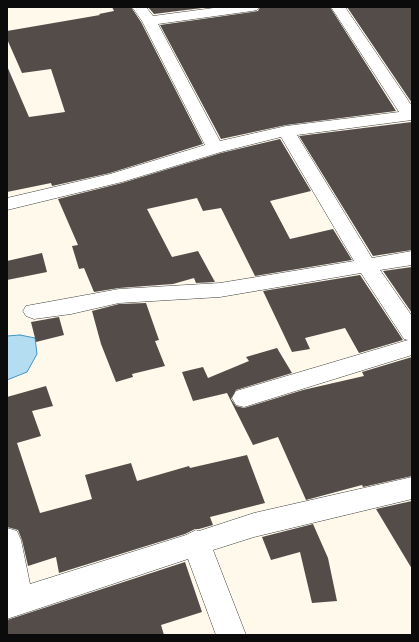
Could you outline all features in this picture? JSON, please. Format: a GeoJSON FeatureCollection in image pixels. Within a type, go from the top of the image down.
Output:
{"type":"FeatureCollection","features":[{"type":"Feature","properties":{"kind":"street"},"geometry":{"type":"LineString","coordinates":[[139,7],[149,21],[215,148]]}},
{"type":"Feature","properties":{"kind":"street"},"geometry":{"type":"LineString","coordinates":[[149,21],[252,7]]}},
{"type":"Feature","properties":{"kind":"street"},"geometry":{"type":"LineString","coordinates":[[7,204],[115,178],[215,148],[286,131],[411,115],[338,7]]}},
{"type":"Feature","properties":{"kind":"street"},"geometry":{"type":"LineString","coordinates":[[286,131],[367,266],[412,333]]}},
{"type":"Feature","properties":{"kind":"street"},"geometry":{"type":"LineString","coordinates":[[34,312],[119,296],[220,290],[412,258]]}},
{"type":"Feature","properties":{"kind":"street"},"geometry":{"type":"LineString","coordinates":[[244,398],[412,347]]}},
{"type":"Feature","properties":{"kind":"street"},"geometry":{"type":"LineString","coordinates":[[7,540],[13,603],[196,542],[254,525],[412,488]]}},
{"type":"Feature","properties":{"kind":"street"},"geometry":{"type":"LineString","coordinates":[[196,542],[231,635]]}},
{"type":"Feature","properties":{"kind":"water"},"geometry":{"type":"Polygon","coordinates":[[[20,335],[35,338],[37,354],[27,372],[7,380],[7,336],[20,335]]]}},
{"type":"Feature","properties":{"kind":"building"},"geometry":{"type":"Polygon","coordinates":[[[112,7],[131,7],[141,22],[203,144],[110,173],[52,186],[51,183],[7,192],[7,66],[29,117],[65,112],[51,69],[22,73],[7,39],[7,31],[100,15],[99,14],[114,11],[112,7]]]}},
{"type":"Feature","properties":{"kind":"building"},"geometry":{"type":"Polygon","coordinates":[[[148,7],[210,7],[154,14],[148,7]]]}},
{"type":"Feature","properties":{"kind":"building"},"geometry":{"type":"Polygon","coordinates":[[[260,7],[330,7],[396,111],[286,125],[221,139],[160,25],[258,11],[260,7]]]}},
{"type":"Feature","properties":{"kind":"building"},"geometry":{"type":"Polygon","coordinates":[[[347,7],[412,7],[412,103],[347,7]]]}},
{"type":"Feature","properties":{"kind":"building"},"geometry":{"type":"Polygon","coordinates":[[[412,122],[412,250],[373,256],[299,136],[412,122]]]}},
{"type":"Feature","properties":{"kind":"building"},"geometry":{"type":"Polygon","coordinates":[[[280,139],[311,191],[270,201],[290,239],[333,229],[352,260],[255,276],[221,208],[203,211],[197,198],[147,209],[172,257],[198,251],[215,282],[196,283],[194,278],[173,284],[119,288],[94,292],[84,268],[79,269],[72,246],[78,245],[58,199],[122,183],[221,153],[280,139]]]}},
{"type":"Feature","properties":{"kind":"building"},"geometry":{"type":"Polygon","coordinates":[[[42,253],[47,272],[7,280],[7,261],[42,253]]]}},
{"type":"Feature","properties":{"kind":"building"},"geometry":{"type":"Polygon","coordinates":[[[412,267],[412,313],[383,271],[412,267]]]}},
{"type":"Feature","properties":{"kind":"building"},"geometry":{"type":"Polygon","coordinates":[[[360,275],[403,340],[359,353],[345,328],[305,338],[310,349],[292,352],[263,291],[360,275]]]}},
{"type":"Feature","properties":{"kind":"building"},"geometry":{"type":"Polygon","coordinates":[[[146,303],[159,340],[155,341],[165,366],[132,374],[133,377],[116,382],[101,344],[92,311],[119,304],[146,303]]]}},
{"type":"Feature","properties":{"kind":"building"},"geometry":{"type":"Polygon","coordinates":[[[59,317],[64,335],[36,342],[31,322],[59,317]]]}},
{"type":"Feature","properties":{"kind":"building"},"geometry":{"type":"Polygon","coordinates":[[[277,348],[292,373],[236,390],[231,399],[236,406],[244,408],[303,390],[364,376],[362,372],[412,357],[412,476],[363,487],[362,485],[306,500],[278,437],[253,445],[227,393],[193,401],[182,372],[203,367],[208,378],[249,361],[246,357],[277,348]]]}},
{"type":"Feature","properties":{"kind":"building"},"geometry":{"type":"Polygon","coordinates":[[[46,386],[53,406],[32,411],[41,436],[17,443],[40,513],[92,499],[85,475],[131,463],[137,481],[189,466],[190,468],[247,455],[265,503],[210,517],[213,525],[195,529],[185,534],[59,573],[56,557],[28,566],[18,530],[7,527],[7,397],[46,386]]]}},
{"type":"Feature","properties":{"kind":"building"},"geometry":{"type":"Polygon","coordinates":[[[412,501],[412,569],[376,509],[412,501]]]}},
{"type":"Feature","properties":{"kind":"building"},"geometry":{"type":"Polygon","coordinates":[[[313,524],[328,558],[337,601],[312,603],[300,552],[271,560],[262,537],[313,524]]]}},
{"type":"Feature","properties":{"kind":"building"},"geometry":{"type":"Polygon","coordinates":[[[185,562],[202,612],[161,625],[164,635],[7,635],[7,620],[185,562]]]}}]}
